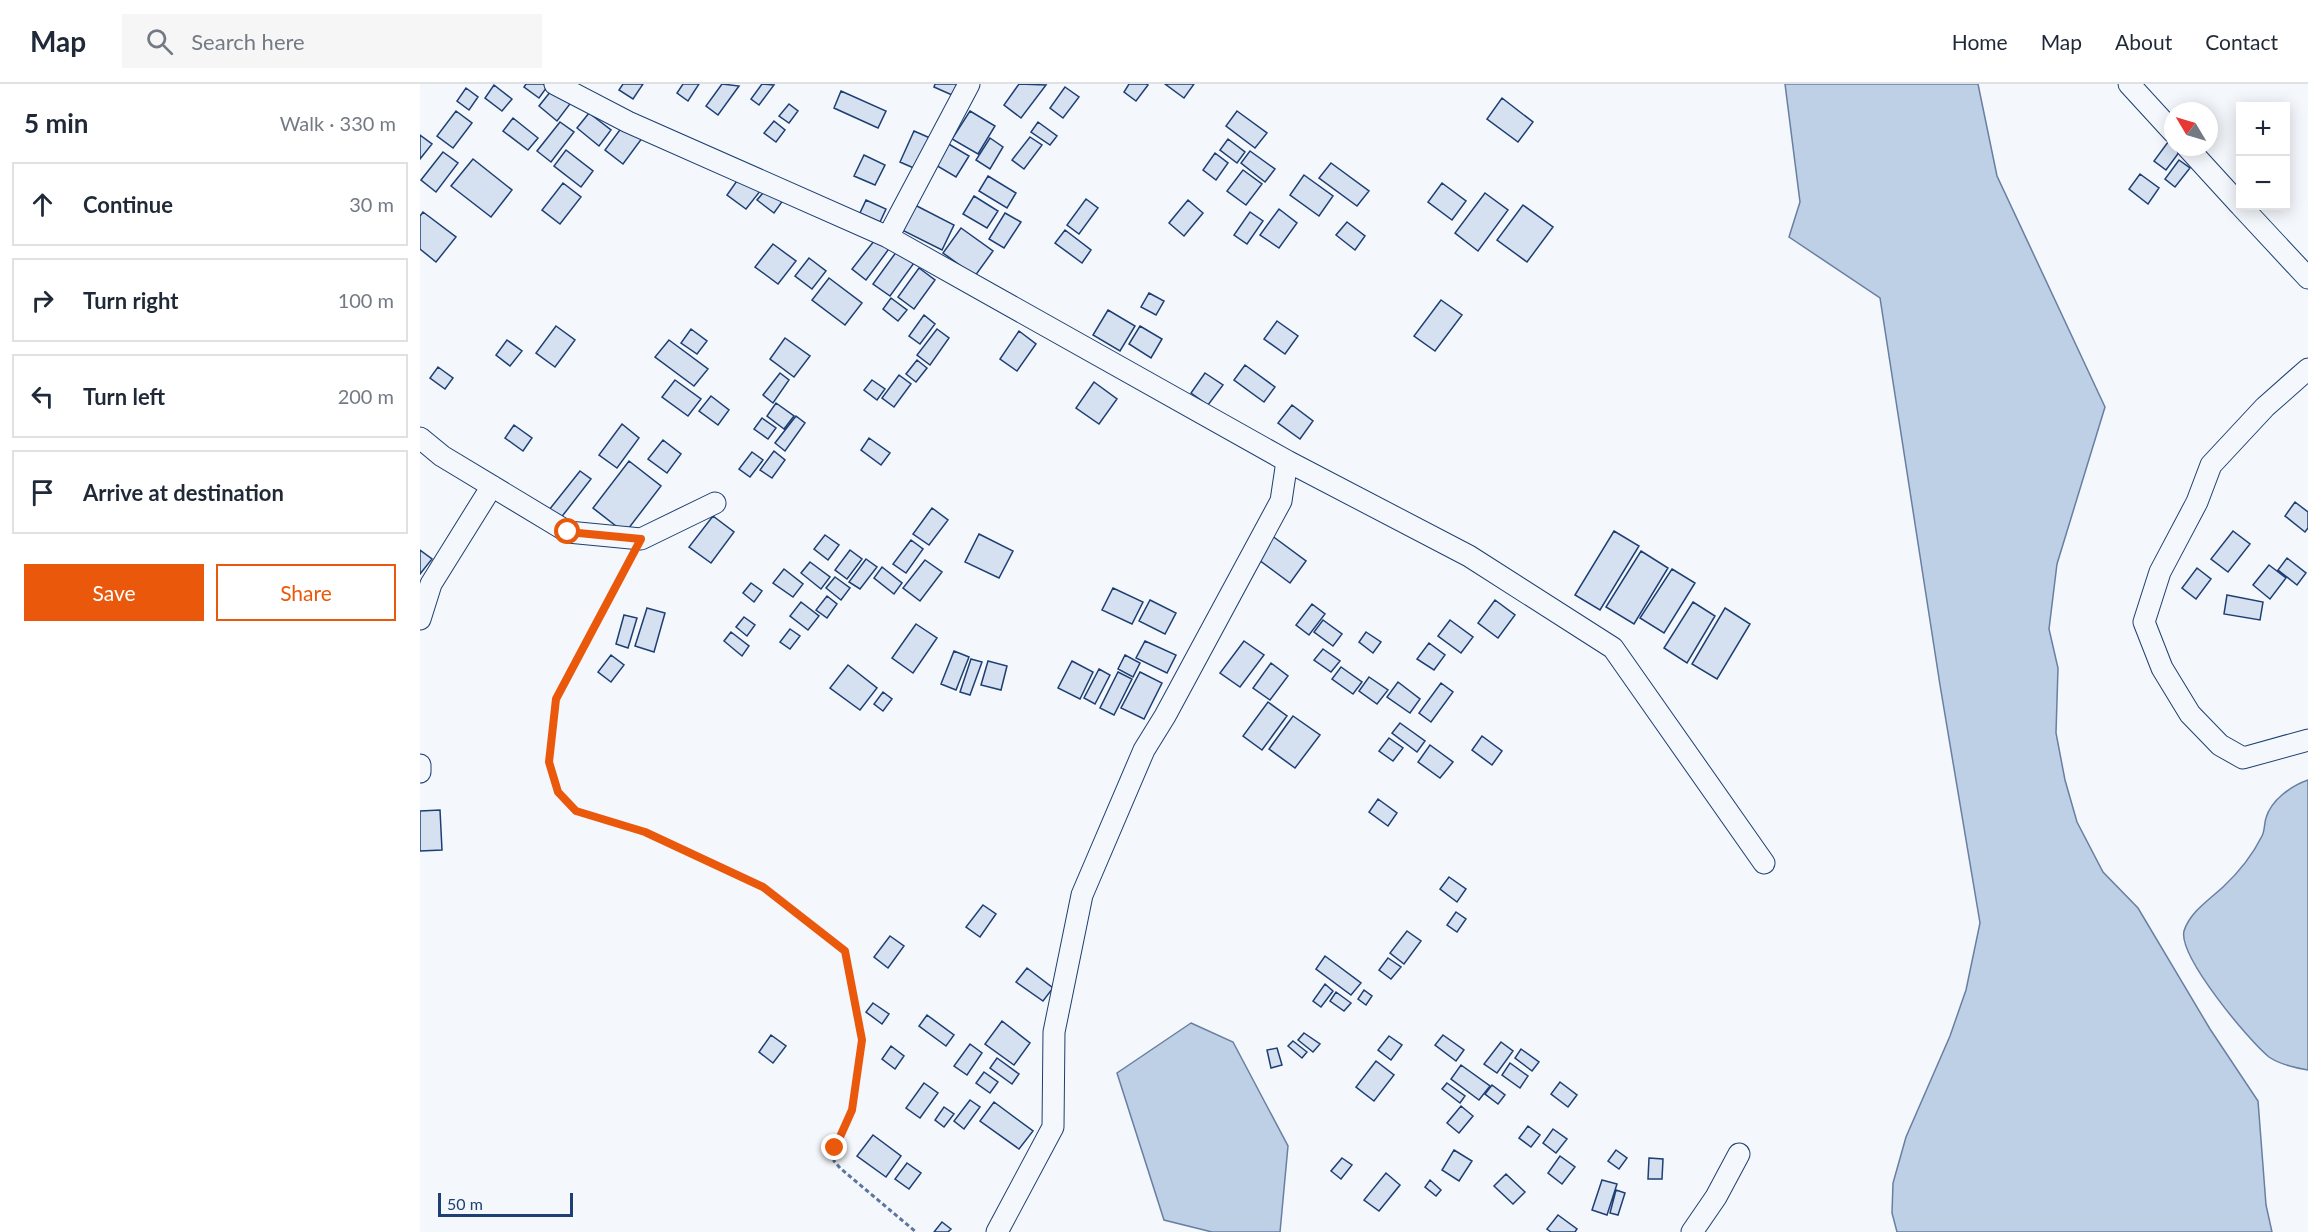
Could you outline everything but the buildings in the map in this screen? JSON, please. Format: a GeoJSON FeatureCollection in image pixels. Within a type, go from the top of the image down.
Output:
{"type":"FeatureCollection","features":[{"type":"Feature","properties":{"kind":"street"},"geometry":{"type":"LineString","coordinates":[[555,84],[628,122],[888,237],[1287,461],[1469,556],[1613,648],[1764,863]]}},
{"type":"Feature","properties":{"kind":"street"},"geometry":{"type":"LineString","coordinates":[[888,237],[969,84]]}},
{"type":"Feature","properties":{"kind":"street"},"geometry":{"type":"LineString","coordinates":[[2129,84],[2164,122]]}},
{"type":"Feature","properties":{"kind":"street"},"geometry":{"type":"LineString","coordinates":[[2195,156],[2236,200]]}},
{"type":"Feature","properties":{"kind":"street"},"geometry":{"type":"LineString","coordinates":[[2246,210],[2308,278]]}},
{"type":"Feature","properties":{"kind":"street"},"geometry":{"type":"LineString","coordinates":[[2308,369],[2265,407],[2211,465],[2198,502],[2160,572],[2144,622],[2162,668],[2190,714],[2220,745],[2243,758],[2308,740]]}},
{"type":"Feature","properties":{"kind":"street"},"geometry":{"type":"LineString","coordinates":[[420,438],[442,456],[568,532],[641,539],[715,503]]}},
{"type":"Feature","properties":{"kind":"street"},"geometry":{"type":"LineString","coordinates":[[997,1232],[1053,1127],[1054,1032],[1082,895],[1144,750],[1165,716],[1281,501],[1287,461]]}},
{"type":"Feature","properties":{"kind":"street"},"geometry":{"type":"LineString","coordinates":[[420,619],[431,584],[492,486]]}},
{"type":"Feature","properties":{"kind":"street"},"geometry":{"type":"LineString","coordinates":[[420,765],[420,772]]}},
{"type":"Feature","properties":{"kind":"street"},"geometry":{"type":"LineString","coordinates":[[1692,1232],[1716,1197],[1739,1154]]}},
{"type":"Feature","properties":{"kind":"path"},"geometry":{"type":"LineString","coordinates":[[641,539],[556,699],[549,762],[558,792],[576,811],[645,832],[763,887],[845,951],[862,1040],[852,1110],[835,1148],[834,1161],[916,1232]]}},
{"type":"Feature","properties":{"kind":"water"},"geometry":{"type":"Polygon","coordinates":[[[1785,84],[1978,84],[1997,176],[2105,407],[2057,564],[2049,629],[2058,668],[2056,733],[2065,780],[2077,822],[2103,872],[2138,908],[2210,1029],[2258,1101],[2266,1205],[2272,1232],[1897,1232],[1892,1213],[1893,1183],[1906,1137],[1950,1036],[1966,990],[1980,923],[1940,685],[1880,298],[1789,237],[1800,202],[1785,84]]]}},
{"type":"Feature","properties":{"kind":"water"},"geometry":{"type":"Polygon","coordinates":[[[2308,780],[2308,1070],[2269,1057],[2246,1034],[2203,978],[2185,943],[2184,931],[2201,906],[2229,882],[2250,856],[2264,832],[2266,818],[2272,805],[2289,790],[2308,780]]]}},
{"type":"Feature","properties":{"kind":"water"},"geometry":{"type":"Polygon","coordinates":[[[1191,1023],[1233,1042],[1288,1146],[1280,1232],[1212,1232],[1164,1220],[1117,1073],[1191,1023]]]}},
{"type":"Feature","properties":{"kind":"route"},"geometry":{"type":"LineString","coordinates":[[568,532],[641,539],[556,699],[549,762],[558,792],[576,811],[645,832],[763,887],[845,951],[862,1040],[852,1110],[835,1148]]}}]}
